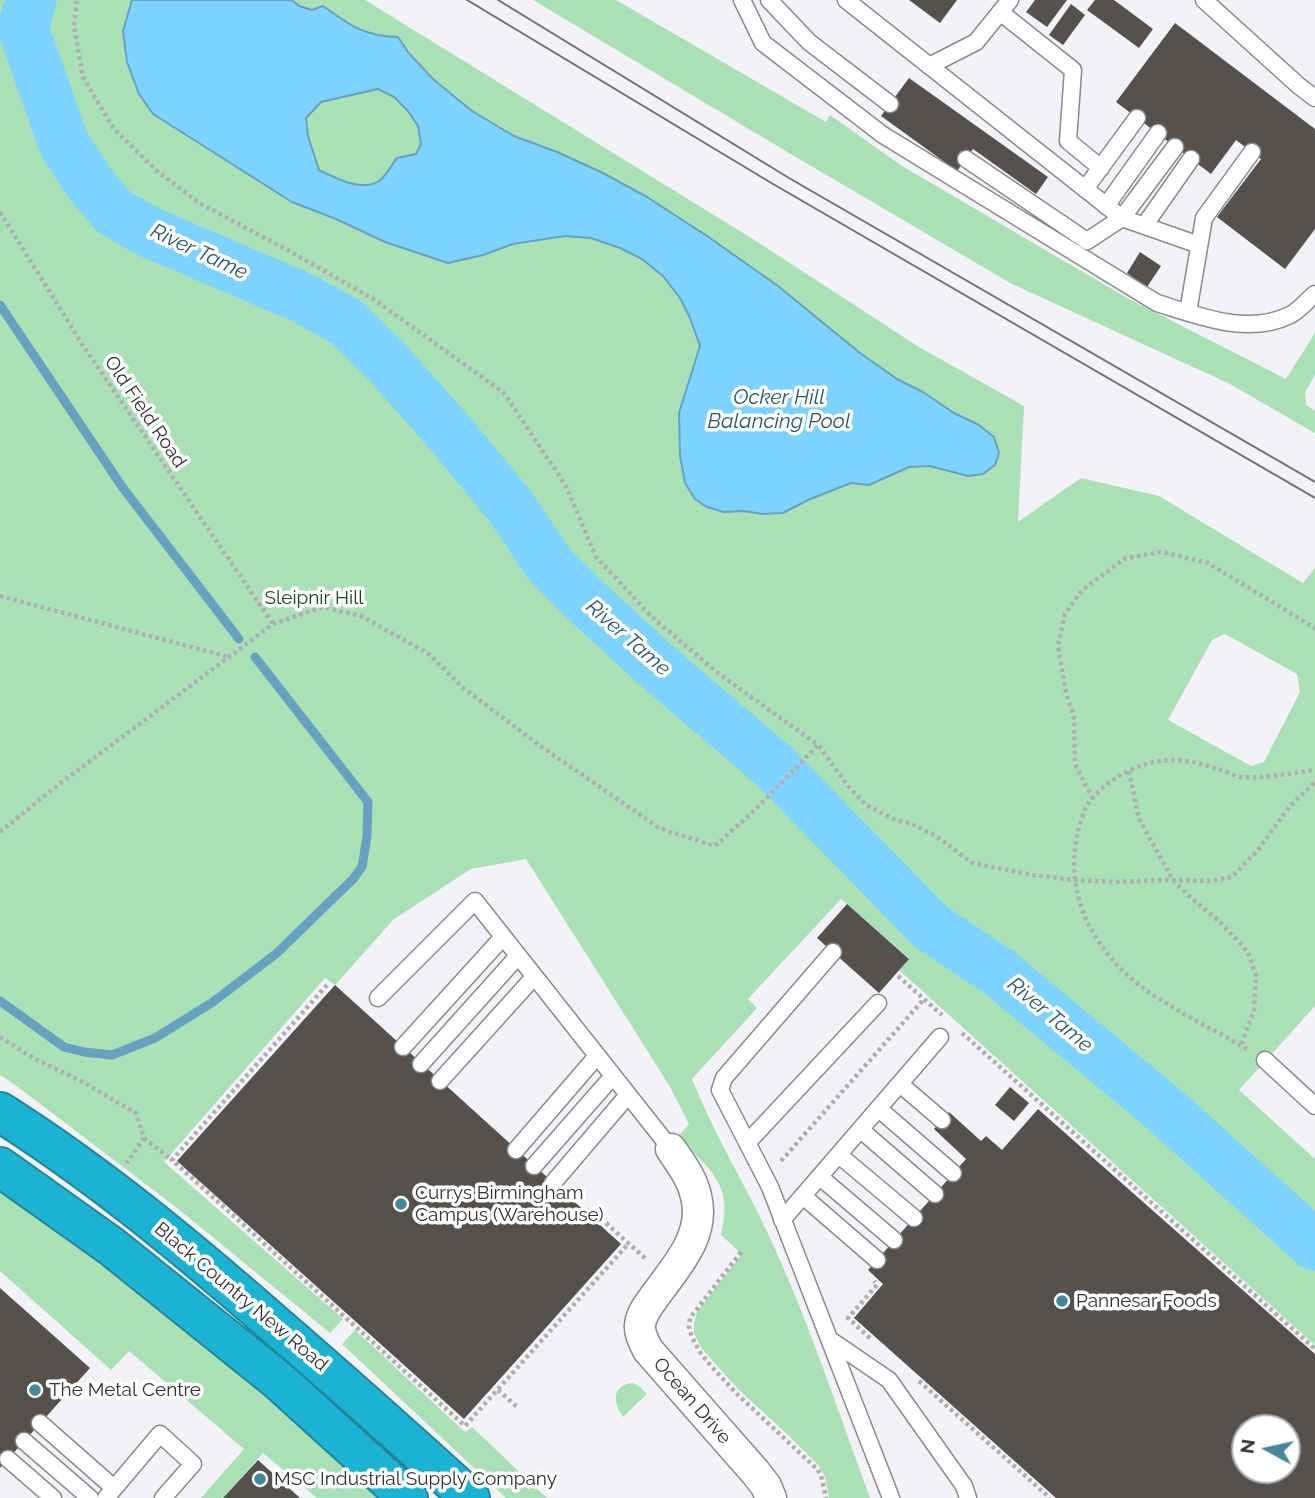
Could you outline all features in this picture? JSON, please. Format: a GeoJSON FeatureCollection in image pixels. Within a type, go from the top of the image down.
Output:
{"type":"FeatureCollection","features":[{"type":"Feature","properties":{"kind":"highway","name":"Black Country New Road"},"geometry":{"type":"LineString","coordinates":[[0,1112],[123,1197],[226,1282],[470,1498]]}},
{"type":"Feature","properties":{"kind":"highway"},"geometry":{"type":"LineString","coordinates":[[0,1167],[111,1246],[268,1373],[408,1498]]}},
{"type":"Feature","properties":{"kind":"street","name":"Ocean Drive"},"geometry":{"type":"LineString","coordinates":[[671,1149],[691,1180],[699,1215],[696,1232],[687,1251],[646,1307],[640,1325],[642,1338],[648,1350],[756,1473],[771,1498]]}},
{"type":"Feature","properties":{"kind":"lane"},"geometry":{"type":"LineString","coordinates":[[742,0],[764,43],[883,135],[1157,303],[1239,325],[1263,323],[1291,315],[1315,294]]}},
{"type":"Feature","properties":{"kind":"lane"},"geometry":{"type":"LineString","coordinates":[[769,0],[809,42],[890,103]]}},
{"type":"Feature","properties":{"kind":"lane"},"geometry":{"type":"LineString","coordinates":[[846,0],[1122,218],[1199,245]]}},
{"type":"Feature","properties":{"kind":"lane"},"geometry":{"type":"LineString","coordinates":[[1204,0],[1315,98]]}},
{"type":"Feature","properties":{"kind":"lane"},"geometry":{"type":"LineString","coordinates":[[929,66],[976,42],[1005,6],[1073,70],[1068,141],[1101,168]]}},
{"type":"Feature","properties":{"kind":"lane"},"geometry":{"type":"LineString","coordinates":[[1085,189],[1137,118]]}},
{"type":"Feature","properties":{"kind":"lane"},"geometry":{"type":"LineString","coordinates":[[1106,205],[1158,133]]}},
{"type":"Feature","properties":{"kind":"lane"},"geometry":{"type":"LineString","coordinates":[[966,159],[1087,241],[1122,218],[1175,147]]}},
{"type":"Feature","properties":{"kind":"lane"},"geometry":{"type":"LineString","coordinates":[[1188,312],[1203,218],[1252,152]]}},
{"type":"Feature","properties":{"kind":"lane"},"geometry":{"type":"LineString","coordinates":[[1144,226],[1191,159]]}},
{"type":"Feature","properties":{"kind":"lane"},"geometry":{"type":"LineString","coordinates":[[378,998],[475,901],[671,1149]]}},
{"type":"Feature","properties":{"kind":"lane"},"geometry":{"type":"LineString","coordinates":[[403,1047],[503,937]]}},
{"type":"Feature","properties":{"kind":"lane"},"geometry":{"type":"LineString","coordinates":[[832,952],[724,1078],[720,1090],[770,1187],[891,1498]]}},
{"type":"Feature","properties":{"kind":"lane"},"geometry":{"type":"LineString","coordinates":[[421,1064],[518,956]]}},
{"type":"Feature","properties":{"kind":"lane"},"geometry":{"type":"LineString","coordinates":[[440,1081],[534,976]]}},
{"type":"Feature","properties":{"kind":"lane"},"geometry":{"type":"LineString","coordinates":[[747,1143],[878,1003]]}},
{"type":"Feature","properties":{"kind":"lane"},"geometry":{"type":"LineString","coordinates":[[782,1220],[940,1037]]}},
{"type":"Feature","properties":{"kind":"lane"},"geometry":{"type":"LineString","coordinates":[[516,1150],[597,1056]]}},
{"type":"Feature","properties":{"kind":"lane"},"geometry":{"type":"LineString","coordinates":[[1265,1060],[1315,1106]]}},
{"type":"Feature","properties":{"kind":"lane"},"geometry":{"type":"LineString","coordinates":[[534,1166],[613,1076]]}},
{"type":"Feature","properties":{"kind":"lane"},"geometry":{"type":"LineString","coordinates":[[900,1084],[942,1120]]}},
{"type":"Feature","properties":{"kind":"lane"},"geometry":{"type":"LineString","coordinates":[[553,1183],[628,1095]]}},
{"type":"Feature","properties":{"kind":"lane"},"geometry":{"type":"LineString","coordinates":[[879,1109],[953,1173]]}},
{"type":"Feature","properties":{"kind":"lane"},"geometry":{"type":"LineString","coordinates":[[861,1130],[934,1194]]}},
{"type":"Feature","properties":{"kind":"lane"},"geometry":{"type":"LineString","coordinates":[[839,1155],[914,1218]]}},
{"type":"Feature","properties":{"kind":"lane"},"geometry":{"type":"LineString","coordinates":[[820,1177],[894,1240]]}},
{"type":"Feature","properties":{"kind":"lane"},"geometry":{"type":"LineString","coordinates":[[803,1196],[877,1260]]}},
{"type":"Feature","properties":{"kind":"lane"},"geometry":{"type":"LineString","coordinates":[[829,1339],[889,1380],[966,1492],[978,1498]]}},
{"type":"Feature","properties":{"kind":"lane"},"geometry":{"type":"LineString","coordinates":[[40,1423],[110,1493],[160,1434],[193,1464],[163,1498]]}},
{"type":"Feature","properties":{"kind":"lane"},"geometry":{"type":"LineString","coordinates":[[24,1441],[90,1498]]}},
{"type":"Feature","properties":{"kind":"lane"},"geometry":{"type":"LineString","coordinates":[[8,1458],[53,1498]]}},
{"type":"Feature","properties":{"kind":"path"},"geometry":{"type":"LineString","coordinates":[[77,0],[74,26],[83,77],[113,128],[156,170],[199,203],[372,298],[504,393],[566,486],[596,557],[654,619],[718,673],[818,745],[848,786],[866,805],[936,836],[972,863],[1075,880],[1210,881],[1232,877],[1258,850],[1289,807],[1315,782]]}},
{"type":"Feature","properties":{"kind":"path","name":"Old Field Road"},"geometry":{"type":"LineString","coordinates":[[0,212],[82,344],[273,624]]}},
{"type":"Feature","properties":{"kind":"path"},"geometry":{"type":"LineString","coordinates":[[1093,799],[1075,764],[1074,717],[1066,693],[1058,646],[1065,614],[1082,590],[1126,558],[1162,552],[1208,563],[1315,628]]}},
{"type":"Feature","properties":{"kind":"path"},"geometry":{"type":"LineString","coordinates":[[0,596],[230,657]]}},
{"type":"Feature","properties":{"kind":"path"},"geometry":{"type":"LineString","coordinates":[[0,832],[273,624],[323,607],[361,616],[429,654],[462,687],[539,745],[659,828],[715,846],[760,805],[818,745]]}},
{"type":"Feature","properties":{"kind":"path"},"geometry":{"type":"LineString","coordinates":[[1265,1060],[1149,992],[1124,971],[1095,939],[1081,906],[1073,872],[1076,839],[1085,809],[1106,784],[1129,771],[1158,761],[1192,761],[1240,777],[1315,770]]}},
{"type":"Feature","properties":{"kind":"path"},"geometry":{"type":"LineString","coordinates":[[1129,771],[1139,819],[1173,880],[1220,922],[1248,952],[1256,976],[1254,1011],[1241,1045]]}},
{"type":"Feature","properties":{"kind":"path"},"geometry":{"type":"LineString","coordinates":[[898,976],[945,1018]]}},
{"type":"Feature","properties":{"kind":"path"},"geometry":{"type":"LineString","coordinates":[[172,1160],[327,985]]}},
{"type":"Feature","properties":{"kind":"path"},"geometry":{"type":"LineString","coordinates":[[955,1027],[1315,1349]]}},
{"type":"Feature","properties":{"kind":"path"},"geometry":{"type":"LineString","coordinates":[[0,1037],[35,1059],[81,1081],[136,1113],[144,1138],[172,1160],[465,1426],[629,1243]]}},
{"type":"Feature","properties":{"kind":"path"},"geometry":{"type":"LineString","coordinates":[[121,1171],[144,1138]]}},
{"type":"Feature","properties":{"kind":"path"},"geometry":{"type":"LineString","coordinates":[[740,1252],[690,1318],[692,1337],[711,1366],[738,1395],[818,1470],[826,1498]]}},
{"type":"Feature","properties":{"kind":"path"},"geometry":{"type":"LineString","coordinates":[[498,1390],[517,1407]]}},
{"type":"Feature","properties":{"kind":"green space","name":"Sleipnir Hill"},"geometry":{"type":"Polygon","coordinates":[[[0,0],[132,0],[123,31],[127,62],[139,94],[153,114],[292,202],[385,242],[448,263],[483,255],[513,244],[565,236],[591,238],[642,259],[663,276],[680,298],[700,346],[693,370],[724,512],[783,513],[851,483],[869,485],[909,467],[930,466],[897,379],[707,236],[647,197],[601,172],[514,136],[472,111],[433,79],[403,44],[389,37],[379,37],[354,28],[324,6],[312,10],[299,6],[292,0],[365,0],[756,241],[919,347],[1024,406],[1018,522],[1081,478],[1159,496],[1303,583],[1315,568],[1315,1006],[1239,1090],[1315,1159],[1315,1345],[899,970],[909,958],[841,899],[748,999],[757,1008],[692,1079],[798,1302],[870,1498],[829,1498],[825,1477],[819,1466],[738,1389],[702,1349],[694,1333],[697,1312],[742,1254],[721,1235],[724,1218],[722,1190],[709,1169],[678,1137],[689,1124],[669,1085],[526,859],[471,869],[394,919],[335,985],[325,978],[164,1162],[343,1319],[330,1333],[177,1208],[0,1075],[0,0]],[[1225,634],[1212,640],[1168,720],[1251,766],[1264,762],[1300,692],[1297,674],[1225,634]]]}},
{"type":"Feature","properties":{"kind":"green space"},"geometry":{"type":"Polygon","coordinates":[[[533,0],[616,0],[826,122],[830,115],[902,166],[1129,299],[1286,379],[1315,333],[1315,375],[1305,392],[1306,405],[1315,411],[1315,433],[1228,383],[1012,284],[533,0]]]}},
{"type":"Feature","properties":{"kind":"green space"},"geometry":{"type":"Polygon","coordinates":[[[378,89],[394,97],[418,126],[421,144],[416,154],[397,158],[384,177],[372,184],[348,183],[319,170],[308,136],[306,118],[321,102],[378,89]]]}},
{"type":"Feature","properties":{"kind":"green space"},"geometry":{"type":"Polygon","coordinates":[[[0,1183],[209,1343],[380,1498],[317,1498],[263,1453],[223,1498],[201,1498],[244,1449],[129,1351],[111,1370],[0,1271],[0,1183]]]}},
{"type":"Feature","properties":{"kind":"green space"},"geometry":{"type":"Polygon","coordinates":[[[355,1330],[465,1432],[472,1427],[547,1498],[506,1498],[342,1344],[355,1330]]]}},
{"type":"Feature","properties":{"kind":"green space"},"geometry":{"type":"Polygon","coordinates":[[[633,1383],[647,1394],[623,1417],[617,1406],[616,1396],[621,1387],[633,1383]]]}},
{"type":"Feature","properties":{"kind":"water","name":"Ocker Hill Balancing Pool"},"geometry":{"type":"Polygon","coordinates":[[[132,0],[292,0],[299,6],[312,10],[323,6],[367,32],[398,37],[433,79],[472,111],[514,136],[601,172],[647,197],[778,286],[860,353],[897,379],[979,425],[994,437],[999,453],[995,465],[983,474],[968,476],[930,466],[909,467],[869,485],[851,483],[783,513],[724,512],[707,507],[695,499],[685,483],[680,456],[679,413],[700,346],[680,298],[663,276],[642,259],[620,248],[591,238],[565,236],[513,244],[483,255],[448,263],[385,242],[292,202],[153,114],[139,94],[127,62],[123,31],[132,0]],[[378,89],[321,102],[306,118],[308,136],[319,170],[349,183],[372,184],[382,179],[397,158],[416,154],[421,144],[418,126],[394,97],[378,89]]]}},
{"type":"Feature","properties":{"kind":"building"},"geometry":{"type":"Polygon","coordinates":[[[909,0],[957,0],[940,23],[909,0]]]}},
{"type":"Feature","properties":{"kind":"building"},"geometry":{"type":"Polygon","coordinates":[[[1035,0],[1067,0],[1047,27],[1026,12],[1035,0]]]}},
{"type":"Feature","properties":{"kind":"building"},"geometry":{"type":"Polygon","coordinates":[[[1095,0],[1114,0],[1153,29],[1139,48],[1087,10],[1095,0]]]}},
{"type":"Feature","properties":{"kind":"building"},"geometry":{"type":"Polygon","coordinates":[[[1071,4],[1085,15],[1063,45],[1049,35],[1071,4]]]}},
{"type":"Feature","properties":{"kind":"building"},"geometry":{"type":"Polygon","coordinates":[[[1175,23],[1315,129],[1315,229],[1285,269],[1217,217],[1261,159],[1236,140],[1211,174],[1116,102],[1175,23]]]}},
{"type":"Feature","properties":{"kind":"building"},"geometry":{"type":"Polygon","coordinates":[[[909,78],[1048,177],[1036,194],[973,149],[957,171],[881,116],[909,78]]]}},
{"type":"Feature","properties":{"kind":"building"},"geometry":{"type":"Polygon","coordinates":[[[1140,252],[1161,266],[1147,287],[1127,273],[1140,252]]]}},
{"type":"Feature","properties":{"kind":"building"},"geometry":{"type":"Polygon","coordinates":[[[847,904],[909,959],[879,993],[817,938],[847,904]]]}},
{"type":"Feature","properties":{"kind":"building","name":"Currys Birmingham Campus (Warehouse)"},"geometry":{"type":"Polygon","coordinates":[[[335,985],[621,1244],[464,1419],[177,1161],[335,985]]]}},
{"type":"Feature","properties":{"kind":"building"},"geometry":{"type":"Polygon","coordinates":[[[1010,1087],[1029,1103],[1014,1121],[995,1105],[1010,1087]]]}},
{"type":"Feature","properties":{"kind":"building","name":"Pannesar Foods"},"geometry":{"type":"Polygon","coordinates":[[[1038,1109],[1315,1354],[1315,1498],[1056,1498],[854,1318],[883,1284],[868,1270],[966,1159],[934,1129],[949,1112],[981,1141],[986,1136],[1002,1150],[1038,1109]]]}},
{"type":"Feature","properties":{"kind":"building","name":"The Metal Centre"},"geometry":{"type":"Polygon","coordinates":[[[0,1288],[90,1368],[0,1468],[0,1288]]]}},
{"type":"Feature","properties":{"kind":"building","name":"MSC Industrial Supply Company"},"geometry":{"type":"Polygon","coordinates":[[[258,1460],[300,1498],[223,1498],[258,1460]]]}},
{"type":"Feature","properties":{"kind":"waterway","name":"River Tame"},"geometry":{"type":"LineString","coordinates":[[31,0],[23,28],[64,144],[90,184],[114,212],[149,232],[303,298],[346,322],[388,363],[454,438],[510,506],[549,564],[585,600],[658,667],[774,766],[931,927],[1000,973],[1166,1111],[1315,1245]]}},
{"type":"Feature","properties":{"kind":"waterway"},"geometry":{"type":"LineString","coordinates":[[0,305],[123,488],[239,639]]}},
{"type":"Feature","properties":{"kind":"waterway"},"geometry":{"type":"LineString","coordinates":[[0,1001],[64,1047],[112,1055],[155,1038],[213,1002],[277,953],[362,867],[367,836],[368,802],[255,657]]}},
{"type":"Feature","properties":{"kind":"tram line"},"geometry":{"type":"LineString","coordinates":[[467,0],[773,184],[1315,498]]}},
{"type":"Feature","properties":{"kind":"tram line"},"geometry":{"type":"LineString","coordinates":[[498,0],[789,178],[1315,482]]}},
{"type":"Feature","properties":{"kind":"place","name":"Currys Birmingham Campus (Warehouse)"},"geometry":{"type":"Point","coordinates":[401,1204]}},
{"type":"Feature","properties":{"kind":"place","name":"Pannesar Foods"},"geometry":{"type":"Point","coordinates":[1062,1301]}},
{"type":"Feature","properties":{"kind":"place","name":"The Metal Centre"},"geometry":{"type":"Point","coordinates":[35,1390]}},
{"type":"Feature","properties":{"kind":"place","name":"MSC Industrial Supply Company"},"geometry":{"type":"Point","coordinates":[260,1479]}}]}
